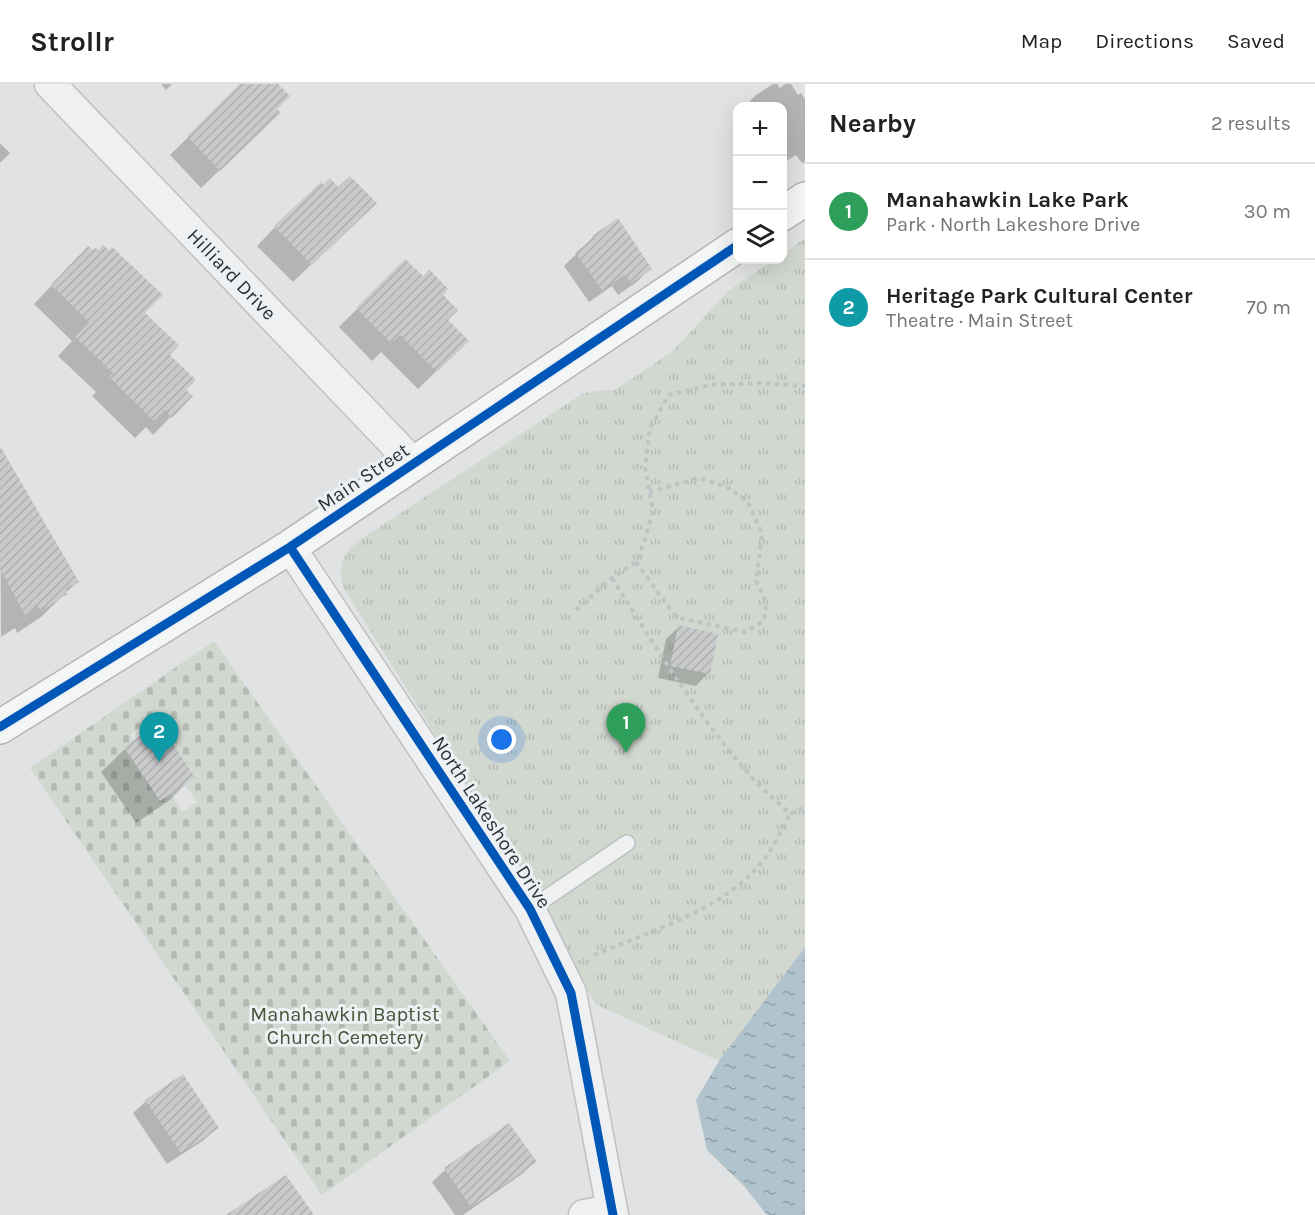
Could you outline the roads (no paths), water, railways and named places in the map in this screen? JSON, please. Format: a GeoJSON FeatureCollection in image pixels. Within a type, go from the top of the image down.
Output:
{"type":"FeatureCollection","features":[{"type":"Feature","properties":{"kind":"highway"},"geometry":{"type":"LineString","coordinates":[[787,211],[805,199]]}},
{"type":"Feature","properties":{"kind":"highway","name":"Main Street"},"geometry":{"type":"LineString","coordinates":[[2,721],[290,547],[733,248]]}},
{"type":"Feature","properties":{"kind":"street","name":"Hilliard Drive"},"geometry":{"type":"LineString","coordinates":[[50,84],[414,464]]}},
{"type":"Feature","properties":{"kind":"street","name":"North Lakeshore Drive"},"geometry":{"type":"LineString","coordinates":[[290,547],[530,909],[571,993],[603,1213]]}},
{"type":"Feature","properties":{"kind":"lane"},"geometry":{"type":"LineString","coordinates":[[530,909],[627,843]]}},
{"type":"Feature","properties":{"kind":"water"},"geometry":{"type":"Polygon","coordinates":[[[805,947],[805,1215],[767,1215],[744,1186],[707,1150],[696,1100],[719,1061],[805,947]]]}},
{"type":"Feature","properties":{"kind":"place","name":"Manahawkin Lake Park"},"geometry":{"type":"Point","coordinates":[626,753]}},
{"type":"Feature","properties":{"kind":"place","name":"Heritage Park Cultural Center"},"geometry":{"type":"Point","coordinates":[159,762]}},
{"type":"Feature","properties":{"kind":"park label","name":"Manahawkin Baptist Church Cemetery"},"geometry":{"type":"Point","coordinates":[345,1026]}}]}
